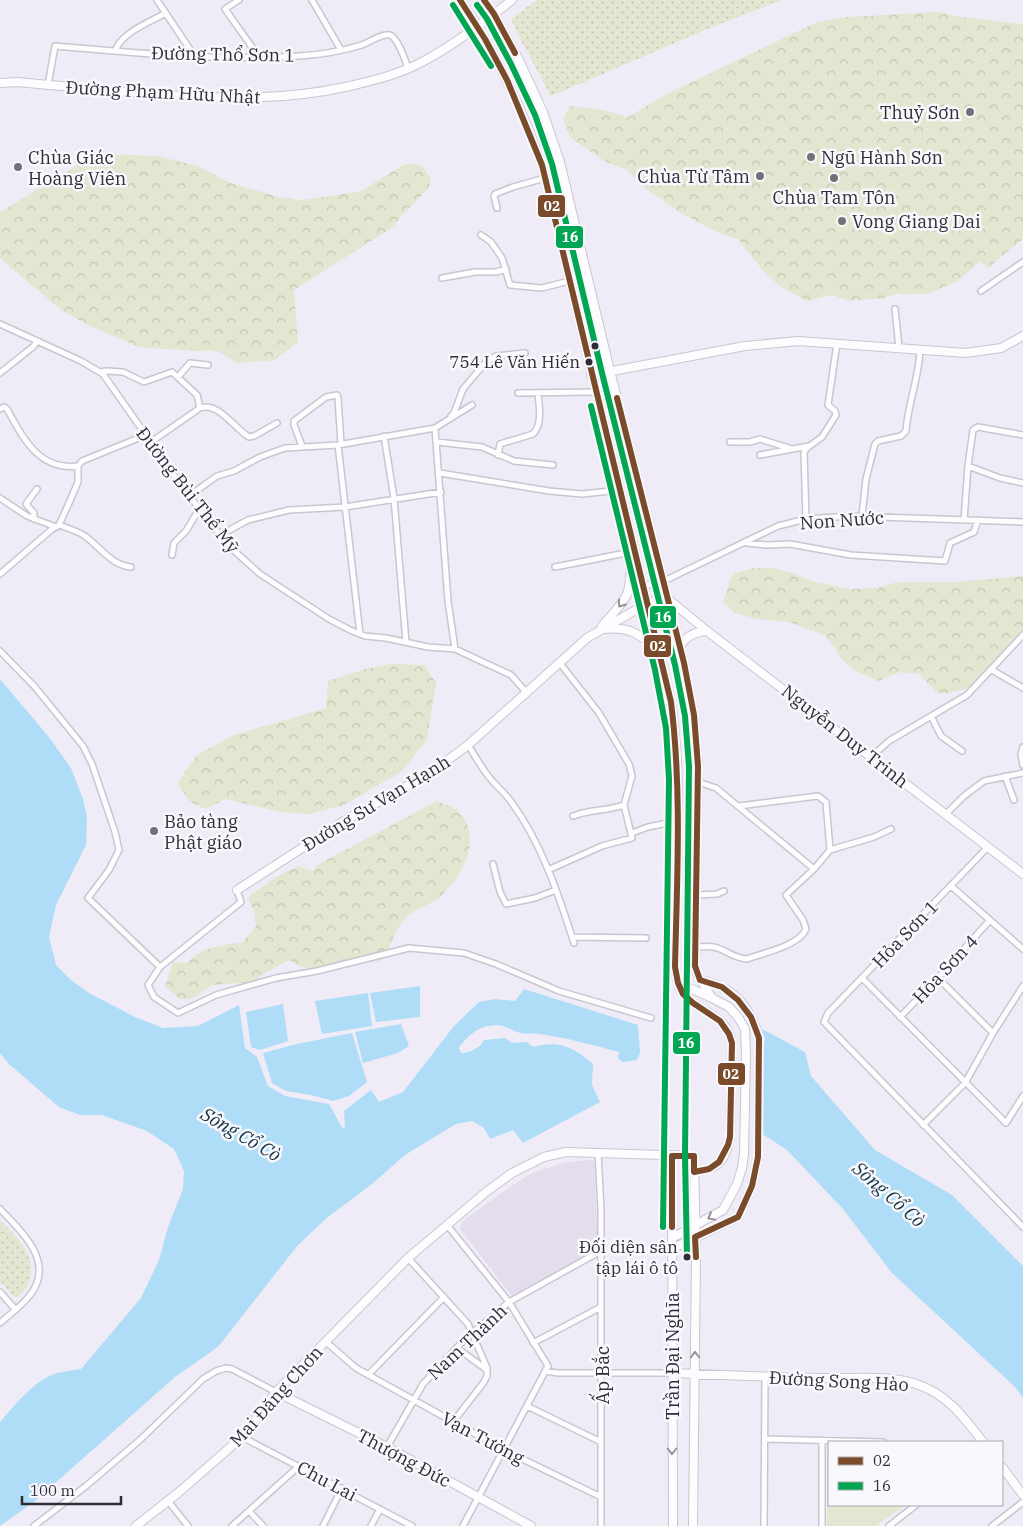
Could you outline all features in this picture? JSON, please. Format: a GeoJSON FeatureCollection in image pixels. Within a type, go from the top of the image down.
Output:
{"type":"FeatureCollection","features":[{"type":"Feature","properties":{"kind":"main road"},"geometry":{"type":"LineString","coordinates":[[460,0],[478,26],[501,67],[525,119],[545,178],[671,702],[675,727],[678,778],[674,967],[678,983],[685,996],[725,1025],[730,1033],[732,1043],[728,1152],[724,1159],[716,1166],[704,1171],[694,1172]]}},
{"type":"Feature","properties":{"kind":"main road"},"geometry":{"type":"LineString","coordinates":[[484,0],[494,14],[519,60],[543,112],[560,162],[610,371],[680,647],[694,715],[698,782],[695,966],[700,980],[712,998]]}},
{"type":"Feature","properties":{"kind":"main road","name":"Đường Phạm Hữu Nhật"},"geometry":{"type":"LineString","coordinates":[[0,83],[18,82],[209,98],[251,99],[291,96],[330,90],[395,74],[422,62],[478,26],[512,0]]}},
{"type":"Feature","properties":{"kind":"main road"},"geometry":{"type":"LineString","coordinates":[[592,375],[745,346],[798,341],[966,353],[1001,348],[1023,337]]}},
{"type":"Feature","properties":{"kind":"main road"},"geometry":{"type":"LineString","coordinates":[[600,630],[627,594],[630,582],[632,540]]}},
{"type":"Feature","properties":{"kind":"main road","name":"Đường Sư Vạn Hạnh"},"geometry":{"type":"LineString","coordinates":[[238,890],[344,821],[429,774],[468,745],[577,645],[648,603],[667,598]]}},
{"type":"Feature","properties":{"kind":"main road","name":"Nguyễn Duy Trinh"},"geometry":{"type":"LineString","coordinates":[[667,598],[707,632],[1023,874]]}},
{"type":"Feature","properties":{"kind":"main road"},"geometry":{"type":"LineString","coordinates":[[600,630],[618,628],[634,632],[659,650]]}},
{"type":"Feature","properties":{"kind":"main road"},"geometry":{"type":"LineString","coordinates":[[680,647],[683,640],[692,634],[707,632]]}},
{"type":"Feature","properties":{"kind":"main road"},"geometry":{"type":"LineString","coordinates":[[672,1249],[738,1217],[752,1186],[758,1157],[759,1038],[756,1026],[750,1012],[742,1003],[714,982],[700,980]]}},
{"type":"Feature","properties":{"kind":"main road"},"geometry":{"type":"LineString","coordinates":[[672,1238],[724,1210],[737,1184],[744,1154],[745,1029],[729,1007],[678,983]]}},
{"type":"Feature","properties":{"kind":"main road","name":"Mai Đăng Chơn"},"geometry":{"type":"LineString","coordinates":[[139,1525],[242,1437],[276,1392],[408,1258],[486,1192],[512,1173],[528,1164],[566,1152],[694,1156]]}},
{"type":"Feature","properties":{"kind":"main road"},"geometry":{"type":"LineString","coordinates":[[728,1152],[744,1154]]}},
{"type":"Feature","properties":{"kind":"main road","name":"Trần Đại Nghĩa"},"geometry":{"type":"LineString","coordinates":[[672,1156],[672,1526]]}},
{"type":"Feature","properties":{"kind":"main road","name":"Trần Đại Nghĩa"},"geometry":{"type":"LineString","coordinates":[[693,1526],[695,1374],[694,1156]]}},
{"type":"Feature","properties":{"kind":"main road","name":"Đường Song Hào"},"geometry":{"type":"LineString","coordinates":[[672,1373],[886,1379],[918,1384],[933,1391],[955,1408],[982,1441]]}},
{"type":"Feature","properties":{"kind":"main road","name":"Thượng Đức"},"geometry":{"type":"LineString","coordinates":[[276,1392],[387,1447],[531,1526]]}},
{"type":"Feature","properties":{"kind":"main road"},"geometry":{"type":"LineString","coordinates":[[1003,1468],[1023,1495]]}},
{"type":"Feature","properties":{"kind":"street"},"geometry":{"type":"LineString","coordinates":[[157,0],[195,56]]}},
{"type":"Feature","properties":{"kind":"street"},"geometry":{"type":"LineString","coordinates":[[239,0],[225,9],[259,57]]}},
{"type":"Feature","properties":{"kind":"street"},"geometry":{"type":"LineString","coordinates":[[312,0],[341,50]]}},
{"type":"Feature","properties":{"kind":"street"},"geometry":{"type":"LineString","coordinates":[[115,51],[132,32],[166,13]]}},
{"type":"Feature","properties":{"kind":"street","name":"Đường Thổ Sơn 1"},"geometry":{"type":"LineString","coordinates":[[48,85],[55,46],[195,56],[300,56],[362,45],[386,35],[396,39],[408,68]]}},
{"type":"Feature","properties":{"kind":"street"},"geometry":{"type":"LineString","coordinates":[[497,208],[494,196],[496,194],[545,178]]}},
{"type":"Feature","properties":{"kind":"street"},"geometry":{"type":"LineString","coordinates":[[481,235],[491,242],[502,258],[510,285],[542,288],[569,281]]}},
{"type":"Feature","properties":{"kind":"street"},"geometry":{"type":"LineString","coordinates":[[980,291],[1023,262]]}},
{"type":"Feature","properties":{"kind":"street"},"geometry":{"type":"LineString","coordinates":[[442,278],[469,273],[496,272],[506,269]]}},
{"type":"Feature","properties":{"kind":"street"},"geometry":{"type":"LineString","coordinates":[[895,308],[899,348]]}},
{"type":"Feature","properties":{"kind":"street","name":"Đường Bùi Thế Mỹ"},"geometry":{"type":"LineString","coordinates":[[0,324],[80,360],[100,372],[189,496],[220,535],[242,559],[260,574],[329,619],[360,634],[428,647],[455,650],[511,675],[526,692]]}},
{"type":"Feature","properties":{"kind":"street"},"geometry":{"type":"LineString","coordinates":[[0,373],[34,346],[37,341]]}},
{"type":"Feature","properties":{"kind":"street"},"geometry":{"type":"LineString","coordinates":[[806,520],[804,452],[822,437],[836,415],[835,411],[828,404],[837,343]]}},
{"type":"Feature","properties":{"kind":"street"},"geometry":{"type":"LineString","coordinates":[[862,516],[866,479],[875,444],[878,441],[901,436],[906,431],[907,416],[919,368],[920,350]]}},
{"type":"Feature","properties":{"kind":"street"},"geometry":{"type":"LineString","coordinates":[[446,422],[454,412],[464,389],[486,362],[496,356],[525,353]]}},
{"type":"Feature","properties":{"kind":"street"},"geometry":{"type":"LineString","coordinates":[[178,377],[190,363],[208,365]]}},
{"type":"Feature","properties":{"kind":"street"},"geometry":{"type":"LineString","coordinates":[[100,372],[123,372],[142,382],[169,372],[174,373],[197,395],[200,408]]}},
{"type":"Feature","properties":{"kind":"street"},"geometry":{"type":"LineString","coordinates":[[518,393],[596,392]]}},
{"type":"Feature","properties":{"kind":"street"},"geometry":{"type":"LineString","coordinates":[[498,455],[500,444],[533,434],[537,430],[540,417],[538,393]]}},
{"type":"Feature","properties":{"kind":"street"},"geometry":{"type":"LineString","coordinates":[[302,446],[294,421],[326,396],[336,395],[338,398],[339,444],[345,507],[360,634]]}},
{"type":"Feature","properties":{"kind":"street"},"geometry":{"type":"LineString","coordinates":[[189,496],[217,476],[234,471],[260,457],[285,448],[339,444],[436,428],[472,405]]}},
{"type":"Feature","properties":{"kind":"street"},"geometry":{"type":"LineString","coordinates":[[150,442],[200,408],[206,406],[213,407],[250,437],[277,424]]}},
{"type":"Feature","properties":{"kind":"street"},"geometry":{"type":"LineString","coordinates":[[0,409],[4,407],[7,409],[24,441],[35,453],[55,464],[78,466]]}},
{"type":"Feature","properties":{"kind":"street"},"geometry":{"type":"LineString","coordinates":[[964,520],[973,430],[978,427],[1023,435]]}},
{"type":"Feature","properties":{"kind":"street"},"geometry":{"type":"LineString","coordinates":[[436,428],[448,601],[455,650]]}},
{"type":"Feature","properties":{"kind":"street"},"geometry":{"type":"LineString","coordinates":[[0,574],[57,526],[78,482],[78,466],[82,461],[92,459],[146,435]]}},
{"type":"Feature","properties":{"kind":"street"},"geometry":{"type":"LineString","coordinates":[[384,436],[394,498],[406,642]]}},
{"type":"Feature","properties":{"kind":"street"},"geometry":{"type":"LineString","coordinates":[[730,442],[750,442],[760,439],[792,449]]}},
{"type":"Feature","properties":{"kind":"street"},"geometry":{"type":"LineString","coordinates":[[437,442],[482,447],[514,462],[553,465]]}},
{"type":"Feature","properties":{"kind":"street"},"geometry":{"type":"LineString","coordinates":[[760,456],[810,446]]}},
{"type":"Feature","properties":{"kind":"street"},"geometry":{"type":"LineString","coordinates":[[968,466],[1000,478],[1023,483]]}},
{"type":"Feature","properties":{"kind":"street"},"geometry":{"type":"LineString","coordinates":[[440,473],[549,491],[582,494],[620,490]]}},
{"type":"Feature","properties":{"kind":"street"},"geometry":{"type":"LineString","coordinates":[[34,519],[34,513],[26,504],[37,489]]}},
{"type":"Feature","properties":{"kind":"street"},"geometry":{"type":"LineString","coordinates":[[220,535],[248,520],[289,510],[345,507],[441,492]]}},
{"type":"Feature","properties":{"kind":"street"},"geometry":{"type":"LineString","coordinates":[[0,498],[27,516],[71,529],[85,537],[120,565],[131,567]]}},
{"type":"Feature","properties":{"kind":"street"},"geometry":{"type":"LineString","coordinates":[[172,555],[174,543],[186,532],[195,516],[201,511]]}},
{"type":"Feature","properties":{"kind":"street","name":"Non Nước"},"geometry":{"type":"LineString","coordinates":[[644,586],[664,581],[747,543],[778,526],[806,520],[862,516],[1023,522]]}},
{"type":"Feature","properties":{"kind":"street"},"geometry":{"type":"LineString","coordinates":[[747,543],[796,545],[851,555],[945,561],[950,543],[974,532],[978,520]]}},
{"type":"Feature","properties":{"kind":"street"},"geometry":{"type":"LineString","coordinates":[[555,567],[631,552]]}},
{"type":"Feature","properties":{"kind":"street"},"geometry":{"type":"LineString","coordinates":[[871,757],[890,741],[967,695],[1023,635]]}},
{"type":"Feature","properties":{"kind":"street"},"geometry":{"type":"LineString","coordinates":[[0,651],[35,687],[82,746],[92,764],[115,832],[119,850],[109,870],[88,898],[160,967],[148,985],[154,997],[178,1013],[216,995],[259,982],[409,948],[464,953],[496,964],[559,991],[651,1018]]}},
{"type":"Feature","properties":{"kind":"street"},"geometry":{"type":"LineString","coordinates":[[548,870],[602,846],[632,838],[624,805],[632,776],[629,764],[599,713],[559,662]]}},
{"type":"Feature","properties":{"kind":"street"},"geometry":{"type":"LineString","coordinates":[[992,670],[1023,688]]}},
{"type":"Feature","properties":{"kind":"street"},"geometry":{"type":"LineString","coordinates":[[931,716],[941,736],[962,751]]}},
{"type":"Feature","properties":{"kind":"street"},"geometry":{"type":"LineString","coordinates":[[468,745],[489,777],[512,802],[525,823],[548,870],[574,944]]}},
{"type":"Feature","properties":{"kind":"street"},"geometry":{"type":"LineString","coordinates":[[1023,747],[1021,754],[1023,765]]}},
{"type":"Feature","properties":{"kind":"street"},"geometry":{"type":"LineString","coordinates":[[946,814],[984,781],[1023,773]]}},
{"type":"Feature","properties":{"kind":"street"},"geometry":{"type":"LineString","coordinates":[[1005,776],[1014,800]]}},
{"type":"Feature","properties":{"kind":"street"},"geometry":{"type":"LineString","coordinates":[[698,782],[716,788],[814,869]]}},
{"type":"Feature","properties":{"kind":"street"},"geometry":{"type":"LineString","coordinates":[[738,806],[818,796],[826,802],[830,850]]}},
{"type":"Feature","properties":{"kind":"street"},"geometry":{"type":"LineString","coordinates":[[574,816],[587,811],[605,810],[624,805]]}},
{"type":"Feature","properties":{"kind":"street"},"geometry":{"type":"LineString","coordinates":[[632,834],[677,821]]}},
{"type":"Feature","properties":{"kind":"street"},"geometry":{"type":"LineString","coordinates":[[695,948],[708,945],[716,946],[746,959],[788,944],[801,937],[806,926],[786,895],[814,869],[830,850],[891,829]]}},
{"type":"Feature","properties":{"kind":"street","name":"Hỏa Sơn 1"},"geometry":{"type":"LineString","coordinates":[[923,1125],[824,1022],[828,1013],[988,847]]}},
{"type":"Feature","properties":{"kind":"street"},"geometry":{"type":"LineString","coordinates":[[493,864],[500,892],[506,904],[535,898],[556,890]]}},
{"type":"Feature","properties":{"kind":"street"},"geometry":{"type":"LineString","coordinates":[[952,886],[1023,950]]}},
{"type":"Feature","properties":{"kind":"street","name":"Đường Sư Vạn Hạnh"},"geometry":{"type":"LineString","coordinates":[[160,967],[240,902],[238,890]]}},
{"type":"Feature","properties":{"kind":"street"},"geometry":{"type":"LineString","coordinates":[[696,895],[717,894],[724,891]]}},
{"type":"Feature","properties":{"kind":"street","name":"Hỏa Sơn 4"},"geometry":{"type":"LineString","coordinates":[[900,1017],[990,920]]}},
{"type":"Feature","properties":{"kind":"street"},"geometry":{"type":"LineString","coordinates":[[572,936],[646,938]]}},
{"type":"Feature","properties":{"kind":"street"},"geometry":{"type":"LineString","coordinates":[[862,978],[1006,1123],[1023,1096]]}},
{"type":"Feature","properties":{"kind":"street"},"geometry":{"type":"LineString","coordinates":[[938,978],[993,1033]]}},
{"type":"Feature","properties":{"kind":"street"},"geometry":{"type":"LineString","coordinates":[[1023,986],[993,1033],[965,1083],[923,1125],[1023,1227]]}},
{"type":"Feature","properties":{"kind":"street","name":"Ấp Bắc"},"geometry":{"type":"LineString","coordinates":[[598,1153],[602,1307],[601,1526]]}},
{"type":"Feature","properties":{"kind":"street"},"geometry":{"type":"LineString","coordinates":[[0,1209],[31,1244],[38,1263],[38,1277],[33,1290],[0,1323]]}},
{"type":"Feature","properties":{"kind":"street"},"geometry":{"type":"LineString","coordinates":[[447,1225],[510,1302],[548,1366],[463,1526]]}},
{"type":"Feature","properties":{"kind":"street","name":"Nam Thành"},"geometry":{"type":"LineString","coordinates":[[387,1447],[423,1384],[472,1334],[510,1302],[601,1251]]}},
{"type":"Feature","properties":{"kind":"street"},"geometry":{"type":"LineString","coordinates":[[408,1258],[468,1324],[487,1370],[487,1376],[481,1386],[454,1422]]}},
{"type":"Feature","properties":{"kind":"street"},"geometry":{"type":"LineString","coordinates":[[0,1292],[16,1309]]}},
{"type":"Feature","properties":{"kind":"street"},"geometry":{"type":"LineString","coordinates":[[368,1375],[444,1298]]}},
{"type":"Feature","properties":{"kind":"street"},"geometry":{"type":"LineString","coordinates":[[533,1343],[602,1307]]}},
{"type":"Feature","properties":{"kind":"street","name":"Vạn Tường"},"geometry":{"type":"LineString","coordinates":[[325,1341],[356,1368],[368,1375],[504,1450],[601,1497]]}},
{"type":"Feature","properties":{"kind":"street"},"geometry":{"type":"LineString","coordinates":[[457,1348],[487,1370]]}},
{"type":"Feature","properties":{"kind":"street"},"geometry":{"type":"LineString","coordinates":[[34,1526],[86,1486],[140,1439],[203,1379],[216,1371],[226,1368],[232,1369],[276,1392]]}},
{"type":"Feature","properties":{"kind":"street"},"geometry":{"type":"LineString","coordinates":[[545,1371],[558,1373],[672,1373]]}},
{"type":"Feature","properties":{"kind":"street"},"geometry":{"type":"LineString","coordinates":[[764,1526],[766,1377]]}},
{"type":"Feature","properties":{"kind":"street"},"geometry":{"type":"LineString","coordinates":[[527,1406],[602,1442]]}},
{"type":"Feature","properties":{"kind":"street","name":"Chu Lai"},"geometry":{"type":"LineString","coordinates":[[242,1437],[412,1526]]}},
{"type":"Feature","properties":{"kind":"street"},"geometry":{"type":"LineString","coordinates":[[764,1439],[852,1441]]}},
{"type":"Feature","properties":{"kind":"street"},"geometry":{"type":"LineString","coordinates":[[822,1440],[822,1526]]}},
{"type":"Feature","properties":{"kind":"street"},"geometry":{"type":"LineString","coordinates":[[232,1526],[299,1466]]}},
{"type":"Feature","properties":{"kind":"street"},"geometry":{"type":"LineString","coordinates":[[323,1526],[342,1488]]}},
{"type":"Feature","properties":{"kind":"street"},"geometry":{"type":"LineString","coordinates":[[168,1501],[188,1526]]}},
{"type":"Feature","properties":{"kind":"street"},"geometry":{"type":"LineString","coordinates":[[992,1526],[1023,1502]]}},
{"type":"Feature","properties":{"kind":"street"},"geometry":{"type":"LineString","coordinates":[[889,1526],[915,1506]]}},
{"type":"Feature","properties":{"kind":"street"},"geometry":{"type":"LineString","coordinates":[[371,1526],[380,1509]]}},
{"type":"Feature","properties":{"kind":"street"},"geometry":{"type":"LineString","coordinates":[[249,1510],[263,1526]]}},
{"type":"Feature","properties":{"kind":"shaded area"},"geometry":{"type":"Polygon","coordinates":[[[594,1161],[598,1250],[512,1296],[463,1233],[460,1228],[461,1224],[513,1185],[534,1172],[564,1163],[594,1161]]]}},
{"type":"Feature","properties":{"kind":"green space"},"geometry":{"type":"Polygon","coordinates":[[[537,0],[781,0],[710,28],[551,96],[511,19],[537,0]]]}},
{"type":"Feature","properties":{"kind":"green space","name":"Ngũ Hành Sơn"},"geometry":{"type":"Polygon","coordinates":[[[938,12],[962,17],[1023,24],[1023,239],[988,268],[981,261],[956,282],[926,294],[895,294],[884,298],[849,301],[832,295],[807,301],[780,286],[765,273],[738,239],[723,235],[679,212],[641,185],[627,170],[606,162],[570,137],[563,119],[570,106],[603,110],[628,117],[669,93],[817,22],[848,17],[938,12]]]}},
{"type":"Feature","properties":{"kind":"green space"},"geometry":{"type":"Polygon","coordinates":[[[100,154],[157,156],[198,166],[230,183],[279,197],[303,200],[361,191],[405,164],[420,165],[431,178],[429,187],[390,229],[294,290],[298,342],[275,360],[237,363],[218,351],[139,347],[90,326],[61,310],[0,258],[0,212],[71,169],[100,154]]]}},
{"type":"Feature","properties":{"kind":"green space"},"geometry":{"type":"Polygon","coordinates":[[[754,568],[772,568],[793,573],[815,582],[849,589],[874,588],[898,582],[956,582],[1023,576],[1023,630],[1009,650],[974,687],[948,693],[937,693],[919,674],[900,672],[878,681],[858,672],[843,661],[824,635],[789,622],[757,619],[735,613],[723,602],[730,580],[734,573],[754,568]]]}},
{"type":"Feature","properties":{"kind":"green space"},"geometry":{"type":"Polygon","coordinates":[[[393,664],[424,665],[436,683],[427,740],[401,772],[344,805],[310,814],[280,812],[226,799],[205,809],[189,801],[177,783],[197,755],[234,735],[326,708],[328,681],[365,669],[393,664]]]}},
{"type":"Feature","properties":{"kind":"green space"},"geometry":{"type":"Polygon","coordinates":[[[437,801],[456,809],[466,822],[470,844],[468,856],[457,878],[441,896],[413,912],[405,919],[394,937],[387,957],[378,961],[350,961],[306,969],[289,960],[260,976],[255,982],[213,985],[191,999],[180,999],[165,986],[173,962],[187,963],[193,957],[206,950],[243,942],[256,926],[254,911],[248,897],[276,877],[298,866],[313,871],[319,864],[437,801]]]}},
{"type":"Feature","properties":{"kind":"green space"},"geometry":{"type":"Polygon","coordinates":[[[0,1220],[18,1239],[30,1261],[29,1281],[24,1291],[17,1297],[14,1297],[0,1281],[0,1220]]]}},
{"type":"Feature","properties":{"kind":"green space"},"geometry":{"type":"Polygon","coordinates":[[[828,1452],[828,1506],[904,1506],[876,1526],[827,1526],[828,1452]]]}},
{"type":"Feature","properties":{"kind":"water","name":"Sông Cổ Cò"},"geometry":{"type":"Polygon","coordinates":[[[0,679],[49,737],[71,768],[83,799],[87,817],[86,845],[56,905],[49,937],[56,965],[71,980],[89,993],[135,1017],[163,1028],[198,1026],[239,1005],[245,1048],[257,1057],[268,1086],[285,1096],[329,1104],[343,1129],[345,1127],[344,1111],[371,1090],[379,1102],[403,1092],[454,1026],[479,1002],[495,999],[515,1001],[524,989],[638,1025],[640,1052],[637,1060],[622,1062],[618,1058],[619,1052],[560,1038],[516,1032],[500,1025],[485,1027],[472,1034],[459,1048],[461,1053],[474,1050],[484,1040],[505,1038],[512,1043],[527,1042],[533,1047],[550,1044],[572,1049],[593,1064],[592,1085],[600,1102],[523,1143],[513,1130],[490,1139],[484,1128],[472,1121],[456,1124],[405,1155],[372,1184],[328,1217],[298,1245],[218,1347],[175,1377],[35,1501],[0,1526],[0,1422],[26,1393],[40,1381],[57,1373],[81,1369],[141,1298],[159,1260],[168,1227],[183,1189],[184,1171],[174,1149],[147,1131],[102,1115],[80,1115],[59,1107],[10,1065],[0,1053],[0,679]]]}},
{"type":"Feature","properties":{"kind":"water"},"geometry":{"type":"Polygon","coordinates":[[[420,986],[420,1017],[376,1022],[370,993],[420,986]]]}},
{"type":"Feature","properties":{"kind":"water"},"geometry":{"type":"Polygon","coordinates":[[[368,993],[372,1026],[322,1034],[315,1001],[368,993]]]}},
{"type":"Feature","properties":{"kind":"water"},"geometry":{"type":"Polygon","coordinates":[[[283,1004],[288,1041],[260,1050],[251,1047],[246,1012],[283,1004]]]}},
{"type":"Feature","properties":{"kind":"water"},"geometry":{"type":"Polygon","coordinates":[[[401,1024],[409,1046],[398,1053],[363,1063],[355,1032],[401,1024]]]}},
{"type":"Feature","properties":{"kind":"water","name":"Sông Cổ Cò"},"geometry":{"type":"Polygon","coordinates":[[[762,1029],[805,1052],[811,1076],[875,1150],[952,1195],[1023,1266],[1023,1398],[1015,1387],[892,1273],[843,1209],[787,1150],[761,1133],[762,1050],[765,1040],[762,1029]]]}},
{"type":"Feature","properties":{"kind":"water"},"geometry":{"type":"Polygon","coordinates":[[[352,1033],[367,1082],[349,1096],[333,1101],[286,1091],[272,1083],[263,1053],[352,1033]]]}},
{"type":"Feature","properties":{"kind":"transit line","name":"02"},"geometry":{"type":"LineString","coordinates":[[460,0],[485,39],[507,80],[542,165],[671,702],[678,801],[675,967],[678,983],[683,994],[720,1021],[729,1034],[732,1043],[730,1137],[728,1145],[719,1162],[709,1169],[694,1172],[694,1156],[672,1156],[672,1227]]}},
{"type":"Feature","properties":{"kind":"transit line","name":"02"},"geometry":{"type":"LineString","coordinates":[[484,0],[494,14],[515,53]]}},
{"type":"Feature","properties":{"kind":"transit line","name":"16"},"geometry":{"type":"LineString","coordinates":[[453,5],[491,66]]}},
{"type":"Feature","properties":{"kind":"transit line","name":"16"},"geometry":{"type":"LineString","coordinates":[[477,5],[487,19],[511,64],[535,115],[552,164],[675,665],[685,716],[689,766],[685,1156],[687,1257]]}},
{"type":"Feature","properties":{"kind":"transit line","name":"02"},"geometry":{"type":"LineString","coordinates":[[617,398],[684,663],[694,715],[698,766],[695,966],[700,980],[722,987],[738,1000],[751,1017],[759,1038],[758,1157],[752,1186],[738,1217],[695,1237],[696,1257]]}},
{"type":"Feature","properties":{"kind":"transit line","name":"16"},"geometry":{"type":"LineString","coordinates":[[591,406],[655,670],[666,728],[669,779],[663,1227]]}},
{"type":"Feature","properties":{"kind":"place","name":"Thuỷ Sơn"},"geometry":{"type":"Point","coordinates":[970,112]}},
{"type":"Feature","properties":{"kind":"place","name":"Ngũ Hành Sơn"},"geometry":{"type":"Point","coordinates":[811,157]}},
{"type":"Feature","properties":{"kind":"place","name":"Chùa Giác Hoàng Viên"},"geometry":{"type":"Point","coordinates":[18,167]}},
{"type":"Feature","properties":{"kind":"place","name":"Chùa Từ Tâm"},"geometry":{"type":"Point","coordinates":[760,176]}},
{"type":"Feature","properties":{"kind":"place","name":"Chùa Tam Tôn"},"geometry":{"type":"Point","coordinates":[834,178]}},
{"type":"Feature","properties":{"kind":"place","name":"Vong Giang Dai"},"geometry":{"type":"Point","coordinates":[842,221]}},
{"type":"Feature","properties":{"kind":"place","name":"754 Lê Văn Hiến"},"geometry":{"type":"Point","coordinates":[589,362]}},
{"type":"Feature","properties":{"kind":"place","name":"Bảo tàng Phật giáo"},"geometry":{"type":"Point","coordinates":[154,831]}},
{"type":"Feature","properties":{"kind":"place","name":"Đối diện sân tập lái ô tô"},"geometry":{"type":"Point","coordinates":[687,1257]}}]}
